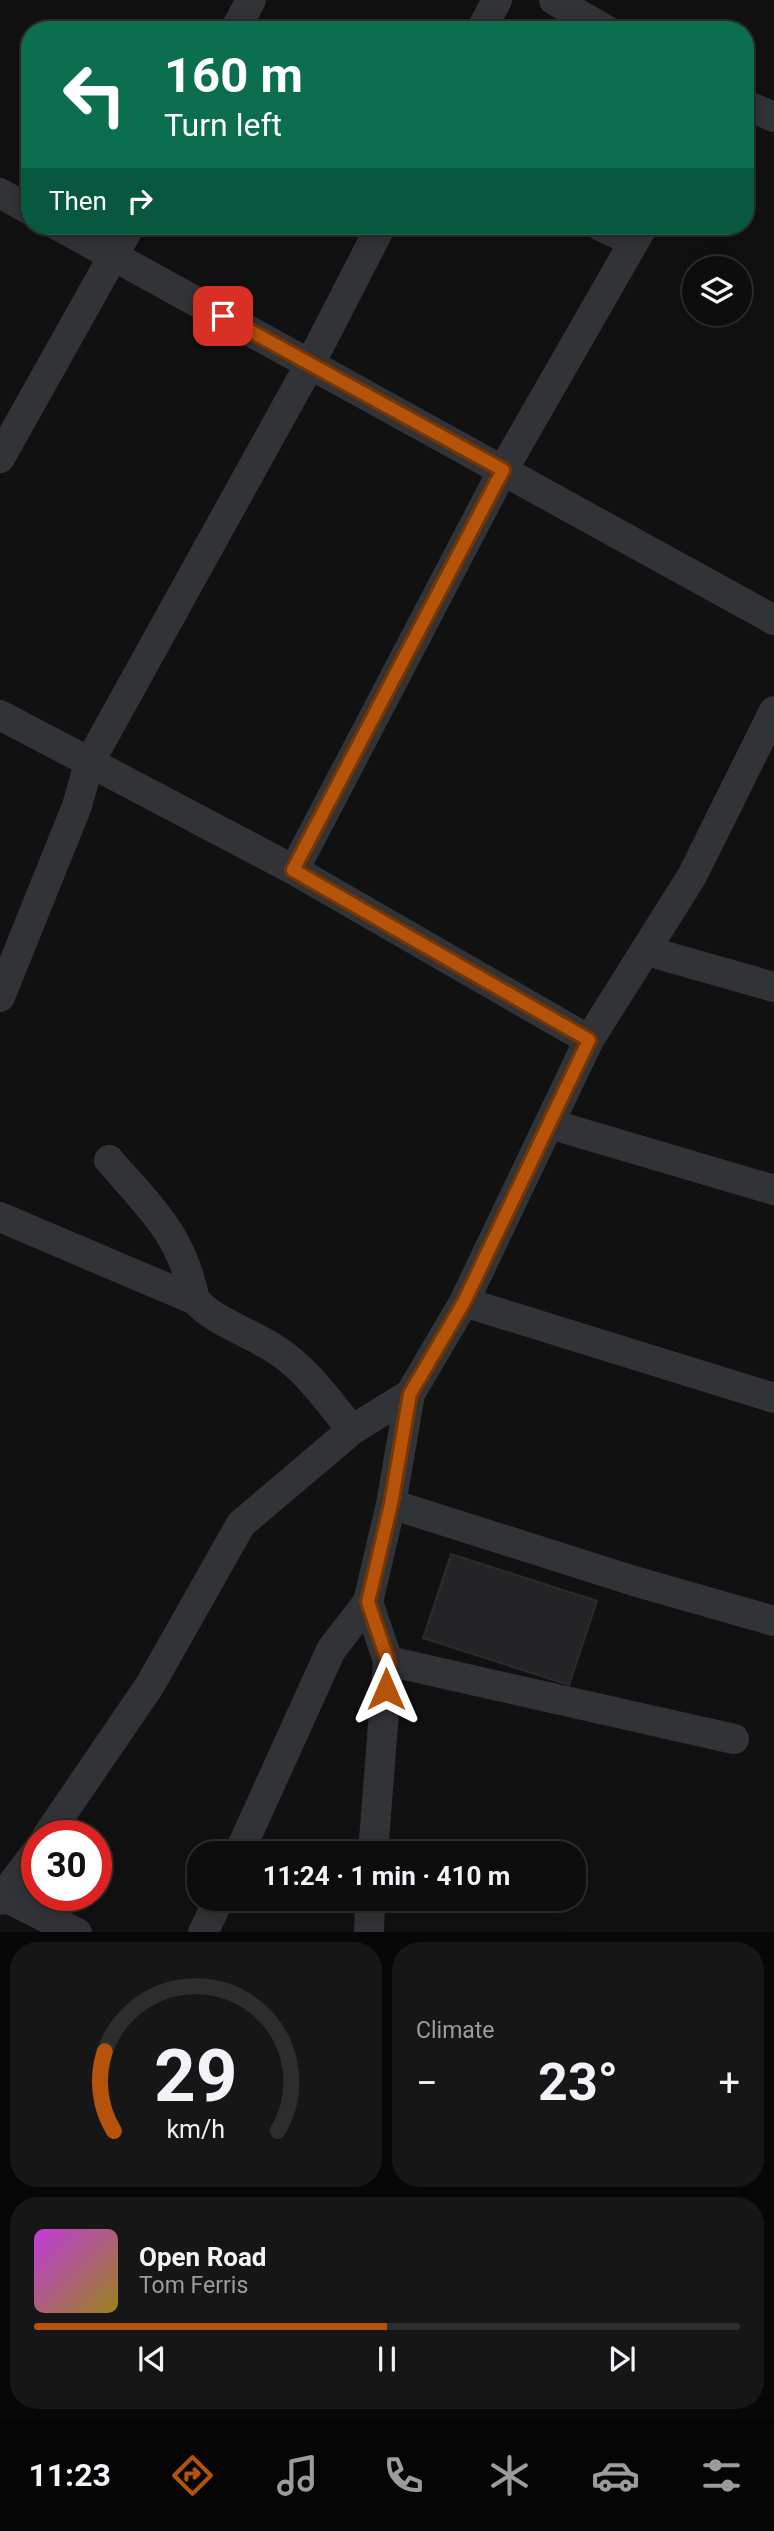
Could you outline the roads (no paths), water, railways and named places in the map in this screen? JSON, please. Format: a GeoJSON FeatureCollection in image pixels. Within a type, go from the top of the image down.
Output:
{"type":"FeatureCollection","features":[{"type":"Feature","properties":{"kind":"street"},"geometry":{"type":"LineString","coordinates":[[240,21],[251,0]]}},
{"type":"Feature","properties":{"kind":"street"},"geometry":{"type":"LineString","coordinates":[[486,21],[496,0]]}},
{"type":"Feature","properties":{"kind":"street"},"geometry":{"type":"LineString","coordinates":[[554,0],[590,21]]}},
{"type":"Feature","properties":{"kind":"street"},"geometry":{"type":"LineString","coordinates":[[754,108],[774,117]]}},
{"type":"Feature","properties":{"kind":"street"},"geometry":{"type":"LineString","coordinates":[[0,193],[21,205]]}},
{"type":"Feature","properties":{"kind":"street"},"geometry":{"type":"LineString","coordinates":[[75,235],[774,620]]}},
{"type":"Feature","properties":{"kind":"street"},"geometry":{"type":"LineString","coordinates":[[0,458],[125,235]]}},
{"type":"Feature","properties":{"kind":"street"},"geometry":{"type":"LineString","coordinates":[[0,997],[77,806],[89,762],[310,364],[376,235]]}},
{"type":"Feature","properties":{"kind":"street"},"geometry":{"type":"LineString","coordinates":[[293,870],[503,470],[637,235]]}},
{"type":"Feature","properties":{"kind":"street"},"geometry":{"type":"LineString","coordinates":[[244,1841],[331,1650],[368,1602],[391,1504],[410,1394],[464,1302],[589,1040],[761,772],[774,711]]}},
{"type":"Feature","properties":{"kind":"street"},"geometry":{"type":"LineString","coordinates":[[0,715],[293,870],[589,1040]]}},
{"type":"Feature","properties":{"kind":"street"},"geometry":{"type":"LineString","coordinates":[[647,951],[774,986]]}},
{"type":"Feature","properties":{"kind":"street"},"geometry":{"type":"LineString","coordinates":[[550,1124],[774,1190]]}},
{"type":"Feature","properties":{"kind":"street"},"geometry":{"type":"LineString","coordinates":[[109,1160],[173,1235],[188,1268],[194,1300]]}},
{"type":"Feature","properties":{"kind":"street"},"geometry":{"type":"LineString","coordinates":[[0,1217],[194,1300],[204,1311],[281,1353],[311,1379],[352,1430]]}},
{"type":"Feature","properties":{"kind":"street"},"geometry":{"type":"LineString","coordinates":[[464,1302],[774,1398]]}},
{"type":"Feature","properties":{"kind":"street"},"geometry":{"type":"LineString","coordinates":[[58,1820],[150,1685],[241,1524],[352,1430],[410,1394]]}},
{"type":"Feature","properties":{"kind":"street"},"geometry":{"type":"LineString","coordinates":[[391,1504],[634,1581],[774,1621]]}},
{"type":"Feature","properties":{"kind":"street"},"geometry":{"type":"LineString","coordinates":[[368,1602],[388,1661],[374,1841]]}},
{"type":"Feature","properties":{"kind":"street"},"geometry":{"type":"LineString","coordinates":[[388,1661],[734,1739]]}},
{"type":"Feature","properties":{"kind":"street"},"geometry":{"type":"LineString","coordinates":[[21,1873],[3,1898],[74,1932]]}},
{"type":"Feature","properties":{"kind":"street"},"geometry":{"type":"LineString","coordinates":[[203,1932],[213,1911]]}},
{"type":"Feature","properties":{"kind":"street"},"geometry":{"type":"LineString","coordinates":[[369,1932],[370,1911]]}}]}
